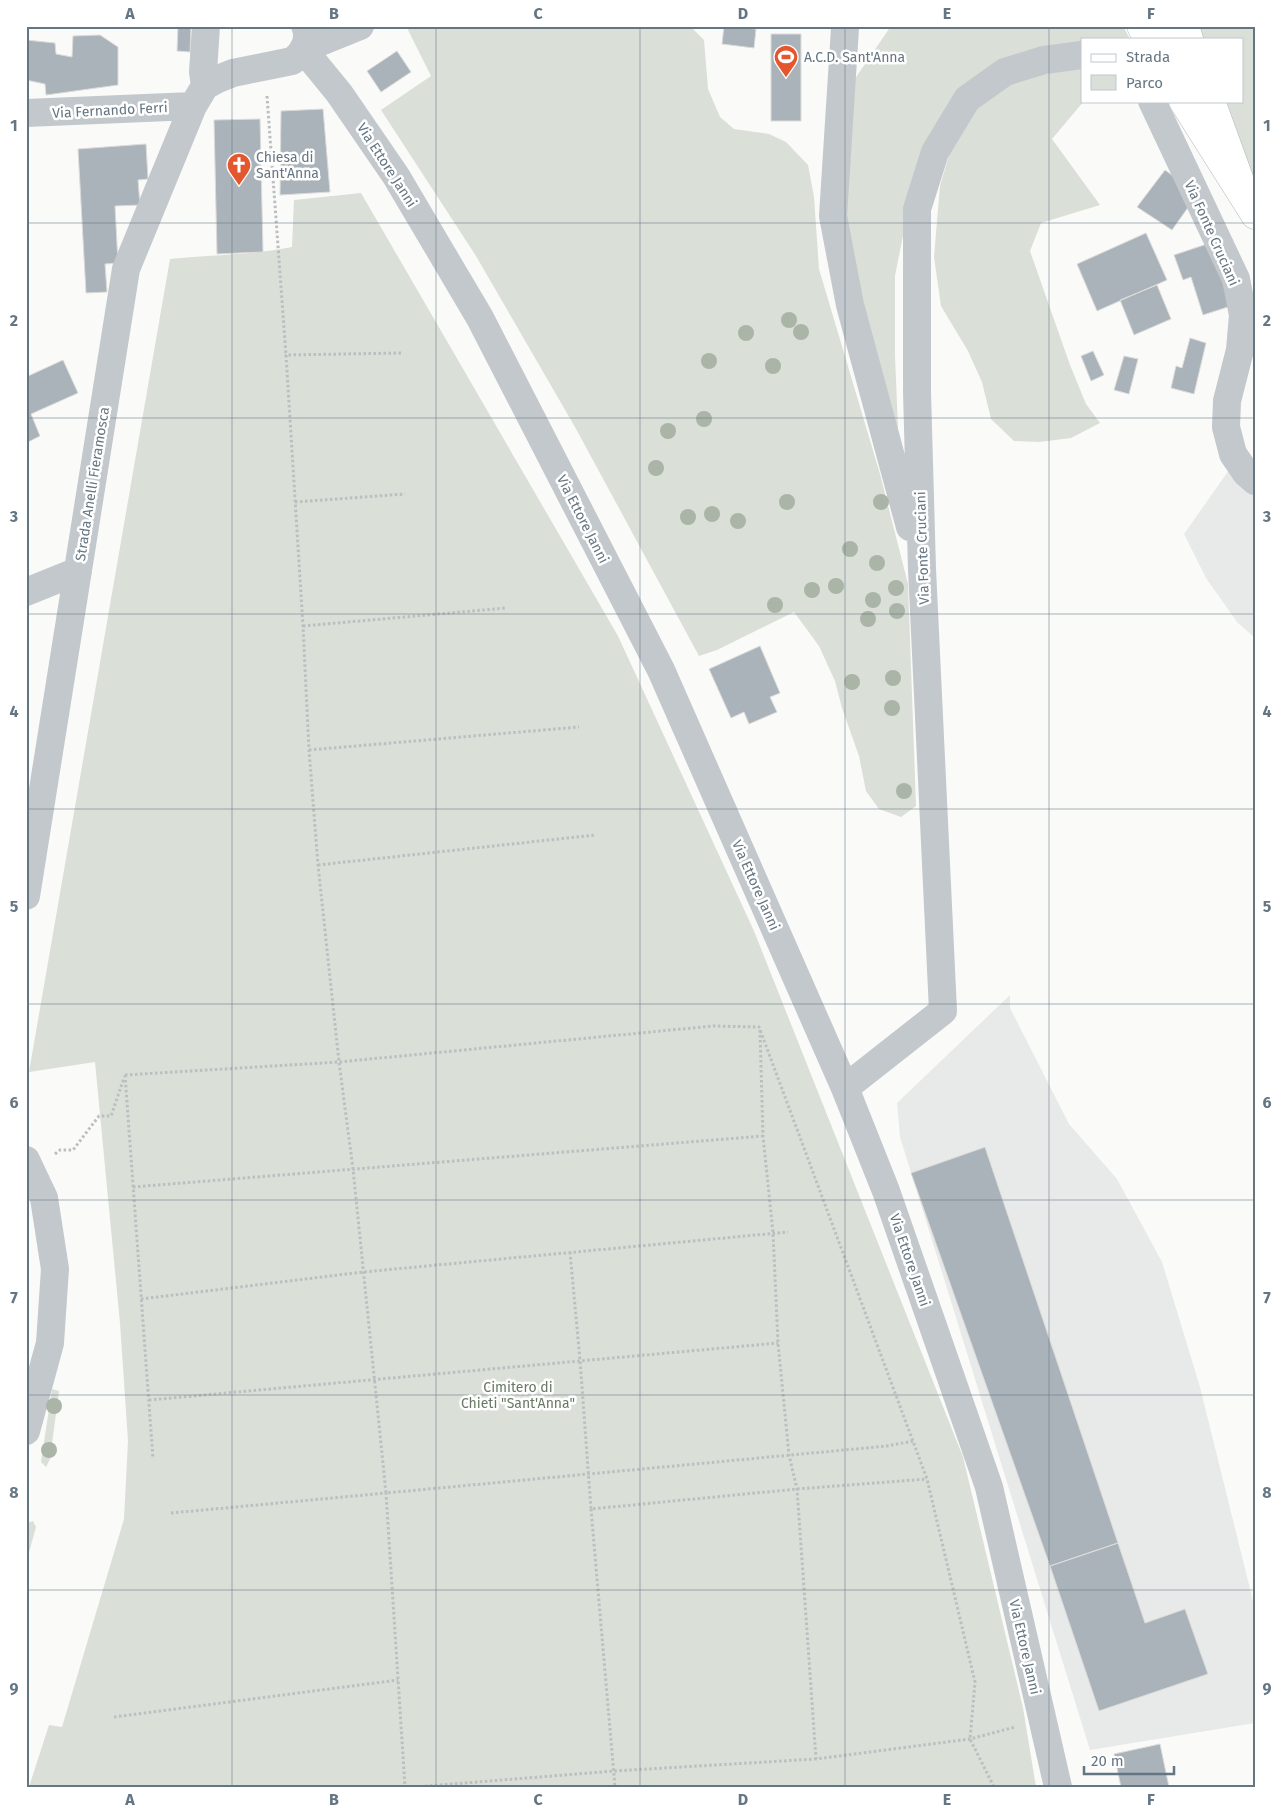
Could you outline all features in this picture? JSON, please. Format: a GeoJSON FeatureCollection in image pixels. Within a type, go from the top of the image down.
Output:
{"type":"FeatureCollection","features":[{"type":"Feature","properties":{"kind":"main road"},"geometry":{"type":"LineString","coordinates":[[1141,26],[1147,38]]}},
{"type":"Feature","properties":{"kind":"main road"},"geometry":{"type":"LineString","coordinates":[[1167,26],[1173,38]]}},
{"type":"Feature","properties":{"kind":"main road"},"geometry":{"type":"LineString","coordinates":[[1185,26],[1189,38]]}},
{"type":"Feature","properties":{"kind":"main road"},"geometry":{"type":"LineString","coordinates":[[1184,102],[1251,209]]}},
{"type":"Feature","properties":{"kind":"main road"},"geometry":{"type":"LineString","coordinates":[[1201,102],[1251,209]]}},
{"type":"Feature","properties":{"kind":"main road"},"geometry":{"type":"LineString","coordinates":[[1212,102],[1251,209]]}},
{"type":"Feature","properties":{"kind":"street"},"geometry":{"type":"LineString","coordinates":[[199,96],[203,72],[206,26]]}},
{"type":"Feature","properties":{"kind":"street"},"geometry":{"type":"LineString","coordinates":[[199,96],[233,73],[298,57],[304,38],[360,26]]}},
{"type":"Feature","properties":{"kind":"street"},"geometry":{"type":"LineString","coordinates":[[845,28],[833,216],[850,305],[922,569]]}},
{"type":"Feature","properties":{"kind":"street","name":"Via Ettore Janni"},"geometry":{"type":"LineString","coordinates":[[304,38],[396,176],[480,318],[661,670],[845,1088],[886,1191],[988,1487],[1058,1787]]}},
{"type":"Feature","properties":{"kind":"street","name":"Via Fonte Cruciani"},"geometry":{"type":"LineString","coordinates":[[845,1088],[943,1011],[922,569],[917,392],[917,209],[935,152],[967,99],[1005,72],[1044,60],[1081,55]]}},
{"type":"Feature","properties":{"kind":"street","name":"Via Fernando Ferri"},"geometry":{"type":"LineString","coordinates":[[26,114],[199,96]]}},
{"type":"Feature","properties":{"kind":"street","name":"Strada Anelli Fieramosca"},"geometry":{"type":"LineString","coordinates":[[26,896],[126,269],[199,96]]}},
{"type":"Feature","properties":{"kind":"street","name":"Via Fonte Cruciani"},"geometry":{"type":"LineString","coordinates":[[1152,102],[1236,279],[1243,315],[1240,350],[1227,401],[1226,427],[1233,454],[1246,473],[1255,481]]}},
{"type":"Feature","properties":{"kind":"street"},"geometry":{"type":"LineString","coordinates":[[26,592],[78,571]]}},
{"type":"Feature","properties":{"kind":"street"},"geometry":{"type":"LineString","coordinates":[[26,1431],[50,1343],[55,1269],[44,1198],[28,1165]]}},
{"type":"Feature","properties":{"kind":"path"},"geometry":{"type":"LineString","coordinates":[[267,92],[286,355],[309,750],[318,865],[339,1062],[353,1169],[386,1493],[405,1787]]}},
{"type":"Feature","properties":{"kind":"path"},"geometry":{"type":"LineString","coordinates":[[286,355],[401,353]]}},
{"type":"Feature","properties":{"kind":"path"},"geometry":{"type":"LineString","coordinates":[[295,502],[405,494]]}},
{"type":"Feature","properties":{"kind":"path"},"geometry":{"type":"LineString","coordinates":[[303,626],[506,608]]}},
{"type":"Feature","properties":{"kind":"path"},"geometry":{"type":"LineString","coordinates":[[309,750],[579,727]]}},
{"type":"Feature","properties":{"kind":"path"},"geometry":{"type":"LineString","coordinates":[[318,865],[595,835]]}},
{"type":"Feature","properties":{"kind":"path"},"geometry":{"type":"LineString","coordinates":[[125,1075],[339,1062],[713,1026],[760,1027]]}},
{"type":"Feature","properties":{"kind":"path"},"geometry":{"type":"LineString","coordinates":[[760,1027],[763,1136],[773,1233],[778,1343],[789,1455],[798,1489],[816,1759]]}},
{"type":"Feature","properties":{"kind":"path"},"geometry":{"type":"LineString","coordinates":[[760,1027],[927,1479],[974,1682],[970,1739],[994,1787]]}},
{"type":"Feature","properties":{"kind":"path"},"geometry":{"type":"LineString","coordinates":[[28,1165],[60,1150],[73,1150],[99,1116],[111,1116],[125,1075]]}},
{"type":"Feature","properties":{"kind":"path"},"geometry":{"type":"LineString","coordinates":[[125,1075],[153,1459]]}},
{"type":"Feature","properties":{"kind":"path"},"geometry":{"type":"LineString","coordinates":[[133,1187],[763,1136]]}},
{"type":"Feature","properties":{"kind":"path"},"geometry":{"type":"LineString","coordinates":[[141,1299],[364,1272],[788,1232]]}},
{"type":"Feature","properties":{"kind":"path"},"geometry":{"type":"LineString","coordinates":[[570,1252],[615,1787]]}},
{"type":"Feature","properties":{"kind":"path"},"geometry":{"type":"LineString","coordinates":[[149,1400],[778,1343]]}},
{"type":"Feature","properties":{"kind":"path"},"geometry":{"type":"LineString","coordinates":[[171,1513],[887,1446],[913,1441]]}},
{"type":"Feature","properties":{"kind":"path"},"geometry":{"type":"LineString","coordinates":[[591,1509],[798,1489],[927,1479]]}},
{"type":"Feature","properties":{"kind":"path"},"geometry":{"type":"LineString","coordinates":[[114,1717],[398,1680]]}},
{"type":"Feature","properties":{"kind":"path"},"geometry":{"type":"LineString","coordinates":[[415,1787],[614,1771],[816,1759],[970,1739],[1042,1719]]}},
{"type":"Feature","properties":{"kind":"shaded area"},"geometry":{"type":"Polygon","coordinates":[[[1229,470],[1255,486],[1255,638],[1237,622],[1206,578],[1184,534],[1229,470]]]}},
{"type":"Feature","properties":{"kind":"shaded area"},"geometry":{"type":"Polygon","coordinates":[[[1010,995],[1010,1008],[1069,1124],[1117,1179],[1162,1262],[1200,1387],[1255,1609],[1255,1723],[1090,1750],[900,1137],[897,1103],[1010,995]]]}},
{"type":"Feature","properties":{"kind":"green space"},"geometry":{"type":"Polygon","coordinates":[[[410,26],[690,26],[704,40],[708,89],[720,117],[734,129],[769,134],[786,142],[808,165],[814,197],[819,269],[880,474],[908,584],[916,806],[901,817],[879,809],[866,791],[859,756],[842,708],[835,681],[819,646],[794,612],[717,650],[699,656],[575,427],[476,256],[381,110],[431,76],[408,30],[410,26]]]}},
{"type":"Feature","properties":{"kind":"green space"},"geometry":{"type":"Polygon","coordinates":[[[891,26],[1123,26],[1129,38],[1081,38],[1081,53],[981,81],[908,210],[895,276],[895,356],[899,453],[857,284],[841,191],[852,83],[891,26]]]}},
{"type":"Feature","properties":{"kind":"green space"},"geometry":{"type":"Polygon","coordinates":[[[1189,26],[1255,26],[1255,185],[1215,102],[1244,102],[1244,38],[1193,38],[1189,26]]]}},
{"type":"Feature","properties":{"kind":"green space"},"geometry":{"type":"Polygon","coordinates":[[[1081,66],[1081,102],[1083,102],[1052,139],[1100,205],[1041,223],[1030,251],[1070,365],[1086,404],[1100,423],[1071,438],[1039,442],[1014,441],[991,419],[982,382],[968,351],[941,306],[934,257],[940,186],[955,134],[992,85],[1081,66]]]}},
{"type":"Feature","properties":{"kind":"green space","name":"Cimitero di Chieti \"Sant'Anna\""},"geometry":{"type":"Polygon","coordinates":[[[361,193],[618,636],[754,931],[963,1457],[1023,1708],[1036,1787],[29,1787],[49,1725],[62,1727],[124,1519],[128,1441],[120,1323],[95,1062],[29,1072],[170,259],[277,250],[292,247],[294,200],[361,193]]]}},
{"type":"Feature","properties":{"kind":"green space"},"geometry":{"type":"Polygon","coordinates":[[[52,1389],[59,1391],[50,1459],[46,1467],[41,1462],[52,1389]]]}},
{"type":"Feature","properties":{"kind":"green space"},"geometry":{"type":"Polygon","coordinates":[[[33,1521],[36,1527],[26,1563],[26,1526],[27,1523],[33,1521]]]}},
{"type":"Feature","properties":{"kind":"building"},"geometry":{"type":"Polygon","coordinates":[[[178,26],[191,26],[190,52],[177,51],[178,26]]]}},
{"type":"Feature","properties":{"kind":"building"},"geometry":{"type":"Polygon","coordinates":[[[724,26],[756,29],[754,48],[722,44],[724,26]]]}},
{"type":"Feature","properties":{"kind":"building","name":"A.C.D. Sant'Anna"},"geometry":{"type":"Polygon","coordinates":[[[771,34],[801,34],[801,121],[771,121],[771,34]]]}},
{"type":"Feature","properties":{"kind":"building"},"geometry":{"type":"Polygon","coordinates":[[[100,35],[118,47],[118,85],[46,95],[45,84],[26,80],[26,40],[55,43],[56,54],[72,57],[73,36],[100,35]]]}},
{"type":"Feature","properties":{"kind":"building"},"geometry":{"type":"Polygon","coordinates":[[[397,51],[411,72],[381,92],[367,71],[397,51]]]}},
{"type":"Feature","properties":{"kind":"building","name":"Chiesa di Sant'Anna"},"geometry":{"type":"Polygon","coordinates":[[[323,109],[330,192],[280,195],[281,111],[323,109]]]}},
{"type":"Feature","properties":{"kind":"building","name":"Chiesa di Sant'Anna"},"geometry":{"type":"Polygon","coordinates":[[[260,119],[263,252],[217,254],[214,120],[260,119]]]}},
{"type":"Feature","properties":{"kind":"building"},"geometry":{"type":"Polygon","coordinates":[[[146,144],[148,179],[138,180],[140,205],[115,206],[118,263],[105,264],[107,292],[86,293],[78,149],[146,144]]]}},
{"type":"Feature","properties":{"kind":"building"},"geometry":{"type":"Polygon","coordinates":[[[1165,170],[1189,188],[1194,199],[1172,230],[1137,207],[1165,170]]]}},
{"type":"Feature","properties":{"kind":"building"},"geometry":{"type":"Polygon","coordinates":[[[1146,233],[1167,280],[1097,311],[1077,264],[1146,233]]]}},
{"type":"Feature","properties":{"kind":"building"},"geometry":{"type":"Polygon","coordinates":[[[1210,243],[1231,306],[1203,315],[1191,277],[1183,280],[1174,255],[1210,243]]]}},
{"type":"Feature","properties":{"kind":"building"},"geometry":{"type":"Polygon","coordinates":[[[1157,285],[1171,319],[1134,335],[1120,300],[1157,285]]]}},
{"type":"Feature","properties":{"kind":"building"},"geometry":{"type":"Polygon","coordinates":[[[1190,338],[1206,343],[1194,394],[1171,388],[1176,366],[1182,368],[1190,338]]]}},
{"type":"Feature","properties":{"kind":"building"},"geometry":{"type":"Polygon","coordinates":[[[1093,351],[1104,375],[1091,381],[1081,356],[1093,351]]]}},
{"type":"Feature","properties":{"kind":"building"},"geometry":{"type":"Polygon","coordinates":[[[1124,356],[1138,359],[1129,394],[1114,390],[1124,356]]]}},
{"type":"Feature","properties":{"kind":"building"},"geometry":{"type":"Polygon","coordinates":[[[63,360],[78,393],[31,414],[40,436],[26,443],[26,377],[63,360]]]}},
{"type":"Feature","properties":{"kind":"building"},"geometry":{"type":"Polygon","coordinates":[[[760,646],[780,693],[770,697],[777,712],[749,724],[744,712],[731,718],[709,669],[760,646]]]}},
{"type":"Feature","properties":{"kind":"building"},"geometry":{"type":"Polygon","coordinates":[[[985,1147],[1118,1543],[1050,1566],[911,1173],[985,1147]]]}},
{"type":"Feature","properties":{"kind":"building"},"geometry":{"type":"Polygon","coordinates":[[[1118,1543],[1145,1623],[1185,1609],[1208,1674],[1099,1711],[1050,1566],[1118,1543]]]}},
{"type":"Feature","properties":{"kind":"building"},"geometry":{"type":"Polygon","coordinates":[[[1160,1744],[1169,1787],[1121,1787],[1114,1754],[1160,1744]]]}},
{"type":"Feature","properties":{"kind":"place","name":"A.C.D. Sant'Anna"},"geometry":{"type":"Point","coordinates":[786,78]}},
{"type":"Feature","properties":{"kind":"place","name":"Chiesa di Sant'Anna"},"geometry":{"type":"Point","coordinates":[239,186]}}]}
